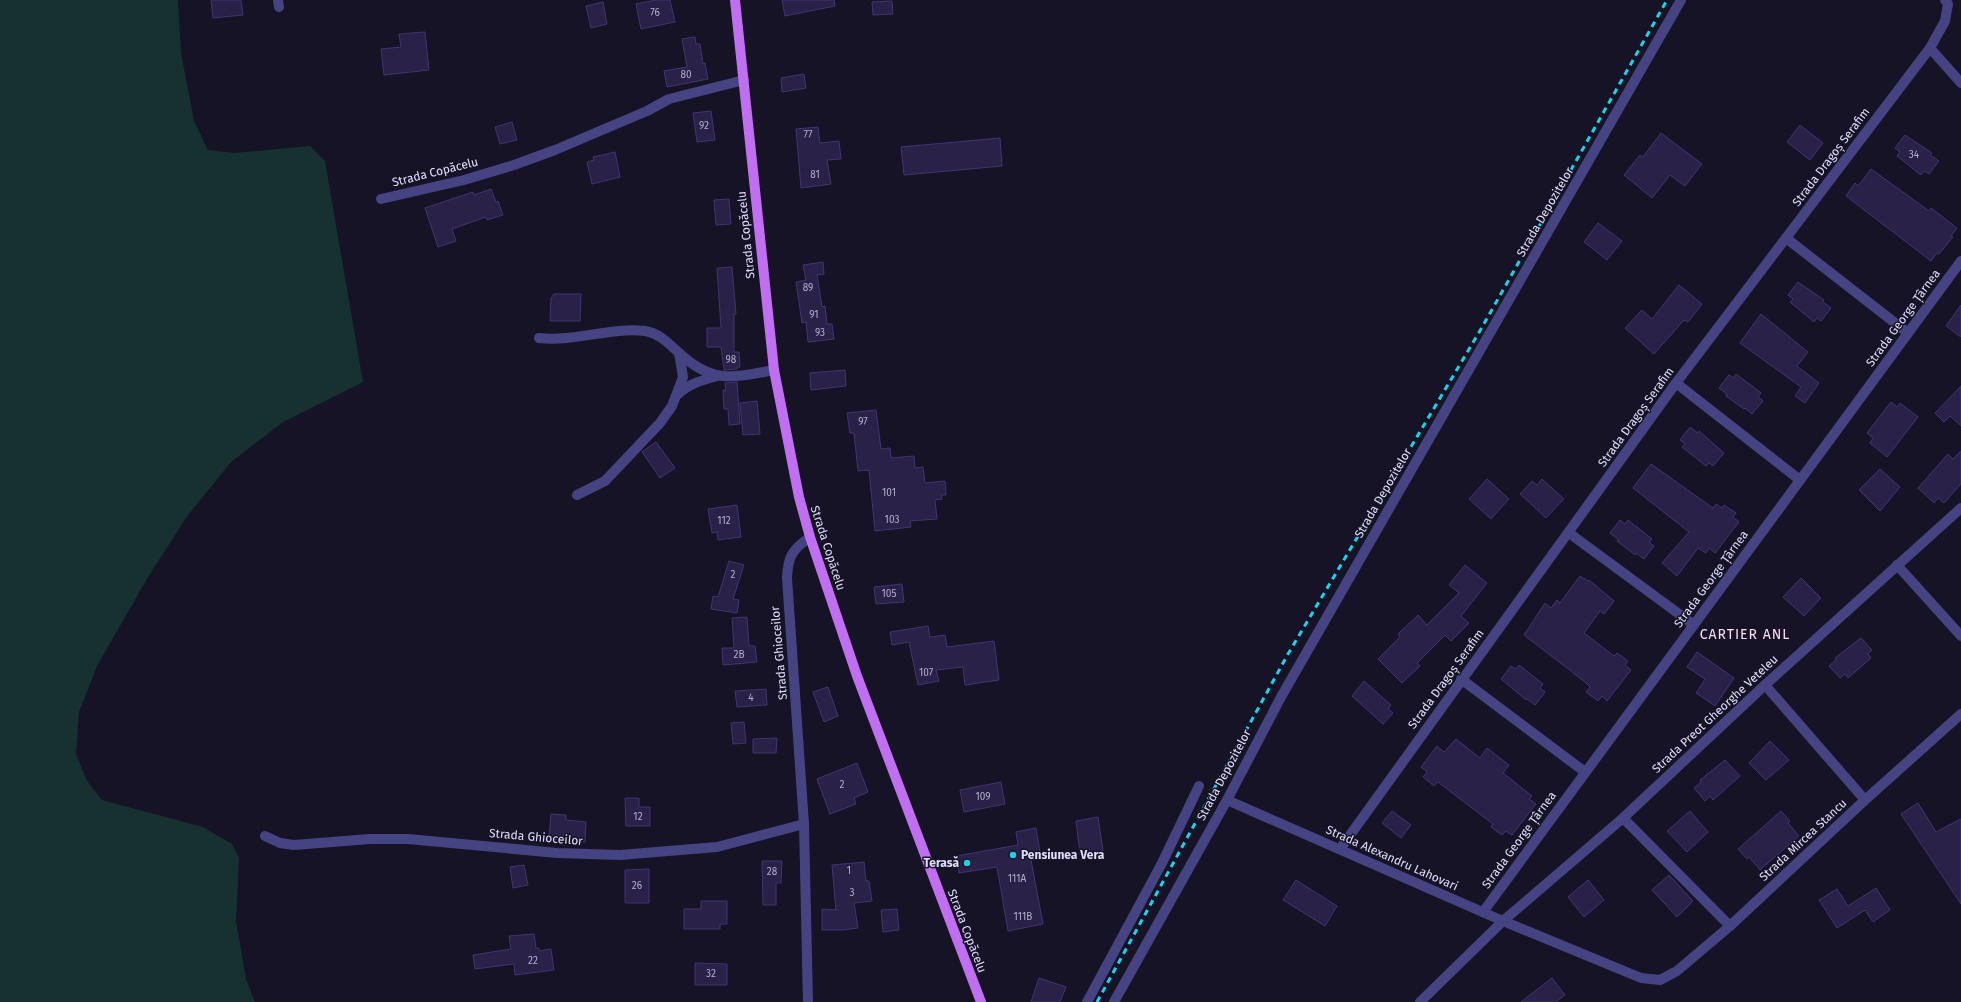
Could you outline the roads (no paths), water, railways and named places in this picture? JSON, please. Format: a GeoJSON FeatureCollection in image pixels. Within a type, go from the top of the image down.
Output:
{"type":"FeatureCollection","features":[{"type":"Feature","properties":{"kind":"main road","name":"Strada Copăcelu"},"geometry":{"type":"LineString","coordinates":[[735,0],[774,370],[788,450],[810,537],[857,676],[980,1002]]}},
{"type":"Feature","properties":{"kind":"street","name":"Strada Depozitelor"},"geometry":{"type":"LineString","coordinates":[[1114,1002],[1227,800],[1281,697],[1681,0]]}},
{"type":"Feature","properties":{"kind":"street","name":"Strada Dragoș Serafim"},"geometry":{"type":"LineString","coordinates":[[1340,849],[1461,679],[1569,533],[1676,383],[1930,48],[1945,21],[1948,4],[1945,0]]}},
{"type":"Feature","properties":{"kind":"street"},"geometry":{"type":"LineString","coordinates":[[1930,48],[1961,83]]}},
{"type":"Feature","properties":{"kind":"street","name":"Strada Copăcelu"},"geometry":{"type":"LineString","coordinates":[[380,199],[464,180],[514,165],[555,150],[647,111],[669,99],[744,80]]}},
{"type":"Feature","properties":{"kind":"street"},"geometry":{"type":"LineString","coordinates":[[1786,238],[1908,333]]}},
{"type":"Feature","properties":{"kind":"street","name":"Strada George Țârnea"},"geometry":{"type":"LineString","coordinates":[[1483,912],[1961,261]]}},
{"type":"Feature","properties":{"kind":"street"},"geometry":{"type":"LineString","coordinates":[[539,338],[569,338],[632,330],[647,331],[658,335],[692,364],[708,373],[720,376],[738,377],[774,370]]}},
{"type":"Feature","properties":{"kind":"street"},"geometry":{"type":"LineString","coordinates":[[577,495],[594,487],[612,475],[660,423],[676,397],[683,377],[679,353]]}},
{"type":"Feature","properties":{"kind":"street"},"geometry":{"type":"LineString","coordinates":[[676,397],[690,385],[702,380],[720,376]]}},
{"type":"Feature","properties":{"kind":"street"},"geometry":{"type":"LineString","coordinates":[[1676,383],[1800,480]]}},
{"type":"Feature","properties":{"kind":"street","name":"Strada Preot Gheorghe Veteleu"},"geometry":{"type":"LineString","coordinates":[[1420,1002],[1504,921],[1623,818],[1765,685],[1961,508]]}},
{"type":"Feature","properties":{"kind":"street"},"geometry":{"type":"LineString","coordinates":[[1569,533],[1694,624]]}},
{"type":"Feature","properties":{"kind":"street","name":"Strada Ghioceilor"},"geometry":{"type":"LineString","coordinates":[[808,1002],[807,899],[804,824],[787,562],[792,552],[810,537]]}},
{"type":"Feature","properties":{"kind":"street"},"geometry":{"type":"LineString","coordinates":[[1897,565],[1961,636]]}},
{"type":"Feature","properties":{"kind":"street"},"geometry":{"type":"LineString","coordinates":[[1461,679],[1585,772]]}},
{"type":"Feature","properties":{"kind":"street"},"geometry":{"type":"LineString","coordinates":[[1765,685],[1865,800]]}},
{"type":"Feature","properties":{"kind":"street","name":"Strada Mircea Stancu"},"geometry":{"type":"LineString","coordinates":[[1660,980],[1677,971],[1730,926],[1865,800],[1961,714]]}},
{"type":"Feature","properties":{"kind":"street"},"geometry":{"type":"LineString","coordinates":[[1087,1002],[1162,863],[1198,786]]}},
{"type":"Feature","properties":{"kind":"street","name":"Strada Alexandru Lahovari"},"geometry":{"type":"LineString","coordinates":[[1227,800],[1483,912],[1641,978],[1660,980]]}},
{"type":"Feature","properties":{"kind":"street"},"geometry":{"type":"LineString","coordinates":[[1623,818],[1730,926]]}},
{"type":"Feature","properties":{"kind":"street","name":"Strada Ghioceilor"},"geometry":{"type":"LineString","coordinates":[[265,836],[280,843],[294,845],[370,839],[408,839],[557,853],[620,855],[717,847],[804,824]]}},
{"type":"Feature","properties":{"kind":"railway"},"geometry":{"type":"LineString","coordinates":[[1097,1002],[1288,654],[1481,329],[1667,0]]}},
{"type":"Feature","properties":{"kind":"place","name":"Pensiunea Vera"},"geometry":{"type":"Point","coordinates":[1013,855]}},
{"type":"Feature","properties":{"kind":"place","name":"Terasă"},"geometry":{"type":"Point","coordinates":[967,863]}},
{"type":"Feature","properties":{"kind":"district","name":"CARTIER ANL"},"geometry":{"type":"Point","coordinates":[1745,634]}}]}
